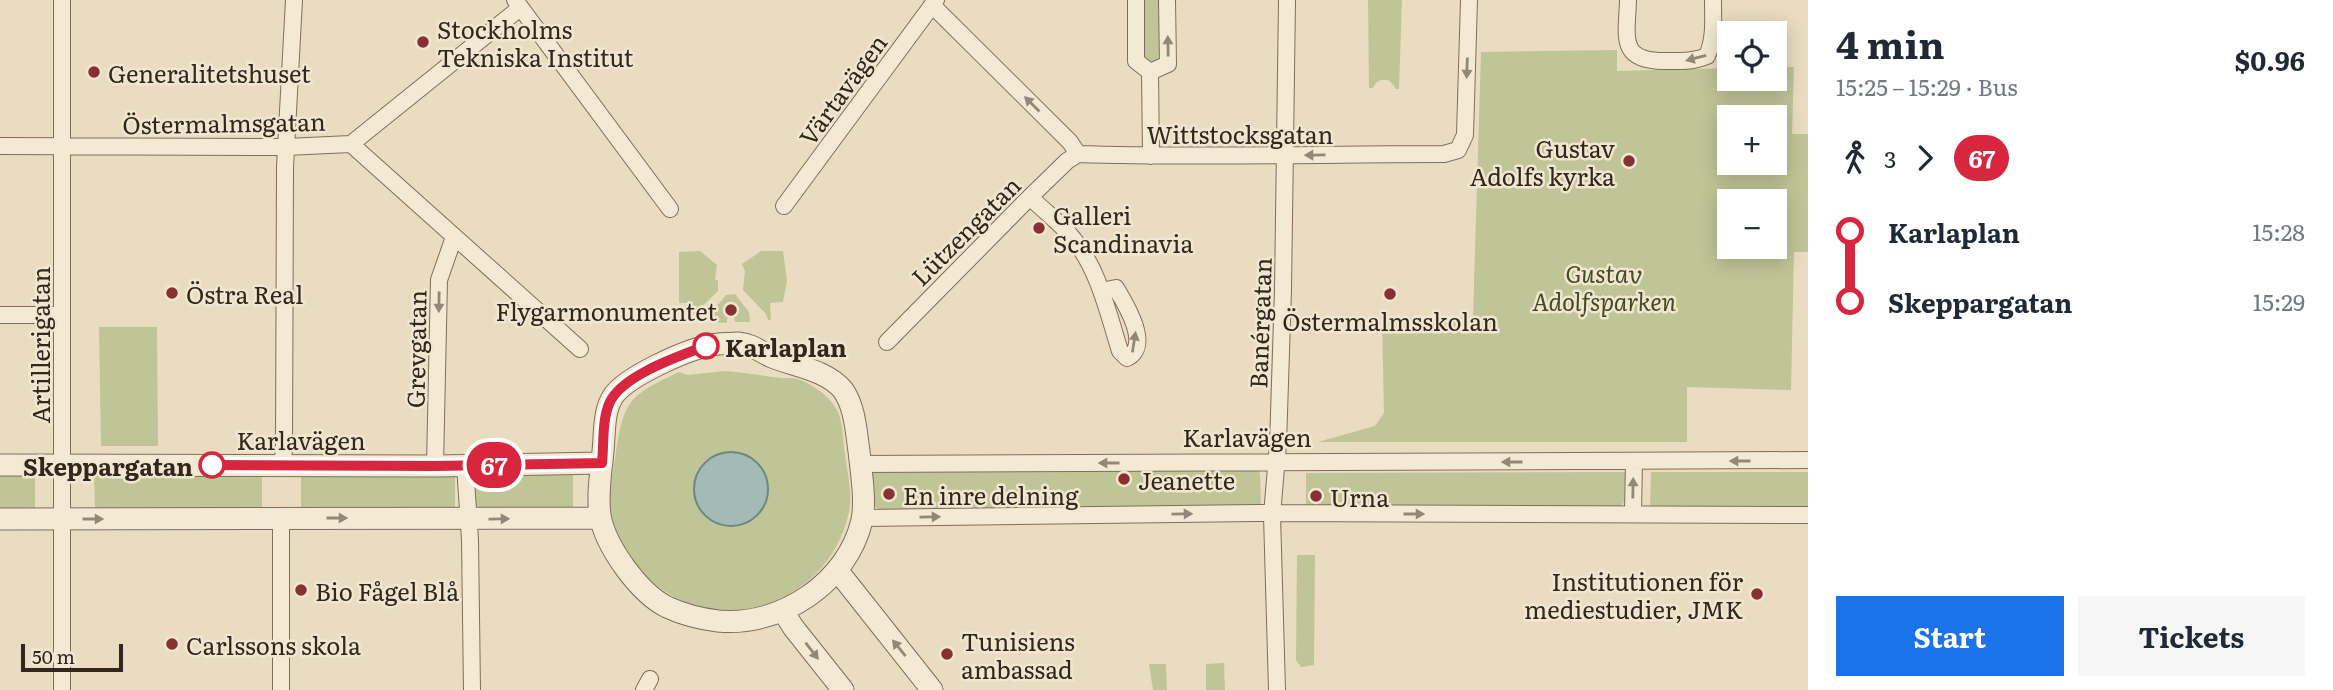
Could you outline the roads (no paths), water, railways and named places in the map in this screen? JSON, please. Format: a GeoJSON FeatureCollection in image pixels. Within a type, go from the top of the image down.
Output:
{"type":"FeatureCollection","features":[{"type":"Feature","properties":{"kind":"street","name":"Artillerigatan"},"geometry":{"type":"LineString","coordinates":[[62,0],[62,690]]}},
{"type":"Feature","properties":{"kind":"street"},"geometry":{"type":"LineString","coordinates":[[282,464],[286,147],[294,0]]}},
{"type":"Feature","properties":{"kind":"street"},"geometry":{"type":"LineString","coordinates":[[1136,0],[1136,61],[1150,72]]}},
{"type":"Feature","properties":{"kind":"street"},"geometry":{"type":"LineString","coordinates":[[1150,72],[1168,64],[1167,0]]}},
{"type":"Feature","properties":{"kind":"street","name":"Banérgatan"},"geometry":{"type":"LineString","coordinates":[[1277,690],[1272,515],[1286,156],[1287,0]]}},
{"type":"Feature","properties":{"kind":"street","name":"Wittstocksgatan"},"geometry":{"type":"LineString","coordinates":[[1079,154],[1286,156],[1444,154],[1458,150],[1465,135],[1469,0]]}},
{"type":"Feature","properties":{"kind":"street"},"geometry":{"type":"LineString","coordinates":[[1628,0],[1627,41],[1633,54],[1647,61],[1695,61],[1707,56],[1710,51],[1713,0]]}},
{"type":"Feature","properties":{"kind":"street"},"geometry":{"type":"LineString","coordinates":[[934,2],[1079,154]]}},
{"type":"Feature","properties":{"kind":"street","name":"Värtavägen"},"geometry":{"type":"LineString","coordinates":[[784,206],[934,2]]}},
{"type":"Feature","properties":{"kind":"street"},"geometry":{"type":"LineString","coordinates":[[351,144],[518,4],[670,209]]}},
{"type":"Feature","properties":{"kind":"street"},"geometry":{"type":"LineString","coordinates":[[1150,72],[1151,156]]}},
{"type":"Feature","properties":{"kind":"street","name":"Östermalmsgatan"},"geometry":{"type":"LineString","coordinates":[[0,146],[286,147],[351,144],[580,349]]}},
{"type":"Feature","properties":{"kind":"street","name":"Lützengatan"},"geometry":{"type":"LineString","coordinates":[[887,342],[1030,197],[1067,161],[1079,154]]}},
{"type":"Feature","properties":{"kind":"street"},"geometry":{"type":"LineString","coordinates":[[1030,197],[1071,236],[1085,257],[1101,291]]}},
{"type":"Feature","properties":{"kind":"street","name":"Grevgatan"},"geometry":{"type":"LineString","coordinates":[[435,466],[439,280],[454,237]]}},
{"type":"Feature","properties":{"kind":"street"},"geometry":{"type":"LineString","coordinates":[[0,315],[62,315]]}},
{"type":"Feature","properties":{"kind":"street"},"geometry":{"type":"LineString","coordinates":[[738,343],[752,345],[770,356],[811,370],[842,389],[852,411],[860,464],[862,518],[849,553],[837,570],[818,589],[783,611],[743,621],[695,617],[666,606],[643,587],[621,561],[600,518],[599,490],[608,407],[618,391],[650,370],[706,346],[738,343]]}},
{"type":"Feature","properties":{"kind":"street","name":"Karlavägen"},"geometry":{"type":"LineString","coordinates":[[860,464],[1808,460]]}},
{"type":"Feature","properties":{"kind":"street"},"geometry":{"type":"LineString","coordinates":[[1633,514],[1634,461]]}},
{"type":"Feature","properties":{"kind":"street","name":"Karlavägen"},"geometry":{"type":"LineString","coordinates":[[0,465],[435,466],[602,463]]}},
{"type":"Feature","properties":{"kind":"street"},"geometry":{"type":"LineString","coordinates":[[465,465],[470,540],[472,690]]}},
{"type":"Feature","properties":{"kind":"street"},"geometry":{"type":"LineString","coordinates":[[862,518],[1808,515]]}},
{"type":"Feature","properties":{"kind":"street"},"geometry":{"type":"LineString","coordinates":[[281,518],[281,690]]}},
{"type":"Feature","properties":{"kind":"street"},"geometry":{"type":"LineString","coordinates":[[0,519],[600,518]]}},
{"type":"Feature","properties":{"kind":"street"},"geometry":{"type":"LineString","coordinates":[[837,570],[932,690]]}},
{"type":"Feature","properties":{"kind":"street"},"geometry":{"type":"LineString","coordinates":[[783,611],[843,690]]}},
{"type":"Feature","properties":{"kind":"water"},"geometry":{"type":"Polygon","coordinates":[[[731,452],[752,458],[762,468],[768,489],[762,510],[752,520],[731,526],[710,520],[700,510],[694,489],[700,468],[710,458],[731,452]]]}},
{"type":"Feature","properties":{"kind":"place","name":"Stockholms Tekniska Institut"},"geometry":{"type":"Point","coordinates":[423,42]}},
{"type":"Feature","properties":{"kind":"place","name":"Generalitetshuset"},"geometry":{"type":"Point","coordinates":[94,72]}},
{"type":"Feature","properties":{"kind":"place","name":"Gustav Adolfs kyrka"},"geometry":{"type":"Point","coordinates":[1629,161]}},
{"type":"Feature","properties":{"kind":"place","name":"Galleri Scandinavia"},"geometry":{"type":"Point","coordinates":[1039,228]}},
{"type":"Feature","properties":{"kind":"place","name":"Östra Real"},"geometry":{"type":"Point","coordinates":[172,293]}},
{"type":"Feature","properties":{"kind":"place","name":"Östermalmsskolan"},"geometry":{"type":"Point","coordinates":[1390,294]}},
{"type":"Feature","properties":{"kind":"place","name":"Flygarmonumentet"},"geometry":{"type":"Point","coordinates":[731,310]}},
{"type":"Feature","properties":{"kind":"place","name":"Karlaplan"},"geometry":{"type":"Point","coordinates":[706,346]}},
{"type":"Feature","properties":{"kind":"place","name":"Skeppargatan"},"geometry":{"type":"Point","coordinates":[212,465]}},
{"type":"Feature","properties":{"kind":"place","name":"Jeanette"},"geometry":{"type":"Point","coordinates":[1124,479]}},
{"type":"Feature","properties":{"kind":"place","name":"En inre delning"},"geometry":{"type":"Point","coordinates":[889,494]}},
{"type":"Feature","properties":{"kind":"place","name":"Urna"},"geometry":{"type":"Point","coordinates":[1316,496]}},
{"type":"Feature","properties":{"kind":"place","name":"Bio Fågel Blå"},"geometry":{"type":"Point","coordinates":[301,590]}},
{"type":"Feature","properties":{"kind":"place","name":"Institutionen för mediestudier, JMK"},"geometry":{"type":"Point","coordinates":[1757,594]}},
{"type":"Feature","properties":{"kind":"place","name":"Carlssons skola"},"geometry":{"type":"Point","coordinates":[172,644]}},
{"type":"Feature","properties":{"kind":"place","name":"Tunisiens ambassad"},"geometry":{"type":"Point","coordinates":[947,654]}},
{"type":"Feature","properties":{"kind":"park label","name":"Gustav Adolfsparken"},"geometry":{"type":"Point","coordinates":[1604,286]}}]}
